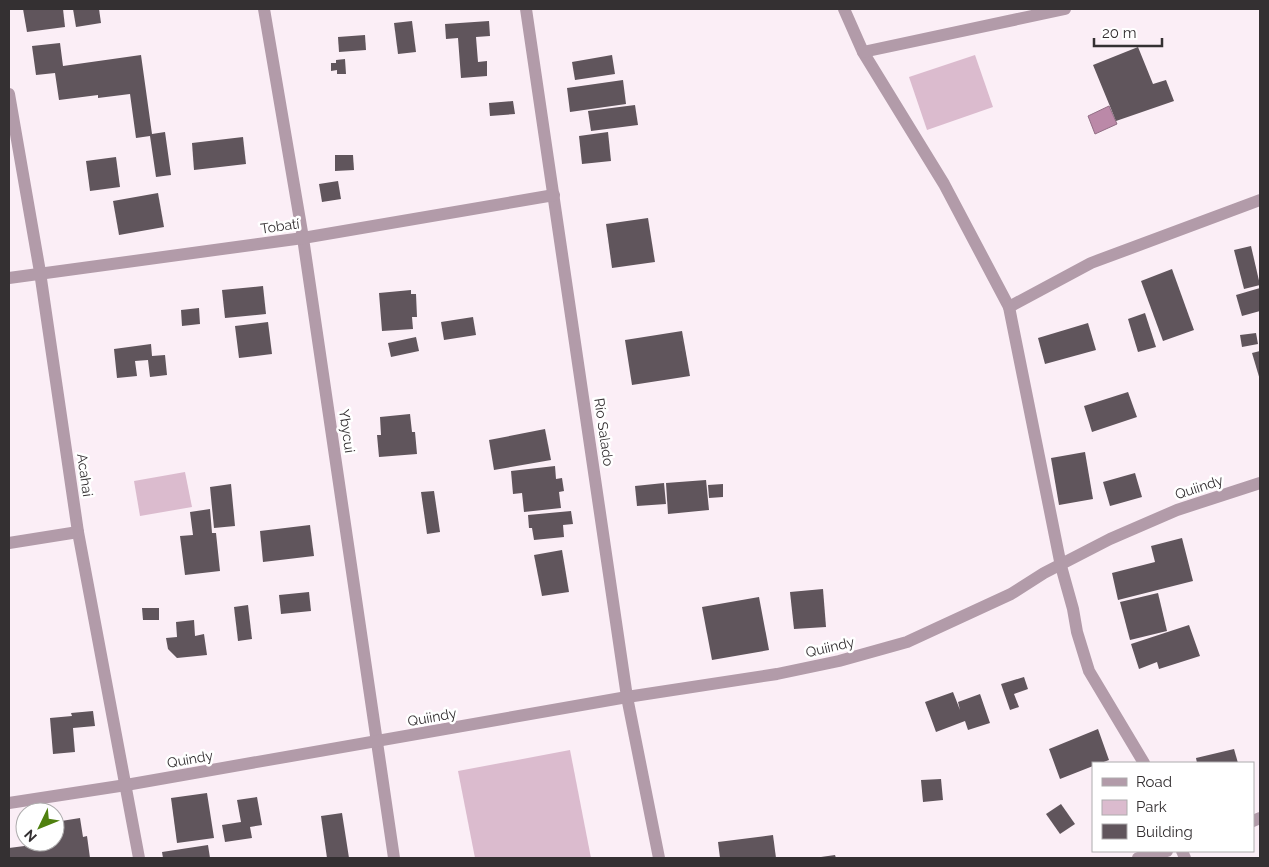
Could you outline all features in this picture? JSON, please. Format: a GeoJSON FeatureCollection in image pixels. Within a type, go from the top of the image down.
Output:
{"type":"FeatureCollection","features":[{"type":"Feature","properties":{"kind":"street","name":"Ybycui"},"geometry":{"type":"LineString","coordinates":[[264,9],[303,238],[394,858]]}},
{"type":"Feature","properties":{"kind":"street","name":"Río Salado"},"geometry":{"type":"LineString","coordinates":[[526,9],[627,697],[659,858]]}},
{"type":"Feature","properties":{"kind":"street"},"geometry":{"type":"LineString","coordinates":[[844,9],[863,52],[944,184],[1009,307],[1061,566],[1077,632],[1089,671],[1143,762]]}},
{"type":"Feature","properties":{"kind":"street"},"geometry":{"type":"LineString","coordinates":[[863,52],[1065,9]]}},
{"type":"Feature","properties":{"kind":"street","name":"Acahai"},"geometry":{"type":"LineString","coordinates":[[9,94],[40,272],[78,532],[139,858]]}},
{"type":"Feature","properties":{"kind":"street","name":"Tobatí"},"geometry":{"type":"LineString","coordinates":[[9,278],[40,272],[303,238],[554,195]]}},
{"type":"Feature","properties":{"kind":"street"},"geometry":{"type":"LineString","coordinates":[[1009,307],[1091,263],[1260,200]]}},
{"type":"Feature","properties":{"kind":"street","name":"Quiindy"},"geometry":{"type":"LineString","coordinates":[[377,742],[627,697],[777,674],[839,661],[908,642],[1011,594],[1044,573],[1061,566],[1110,539],[1177,510],[1260,483]]}},
{"type":"Feature","properties":{"kind":"street"},"geometry":{"type":"LineString","coordinates":[[9,543],[78,532]]}},
{"type":"Feature","properties":{"kind":"street","name":"Quindy"},"geometry":{"type":"LineString","coordinates":[[9,803],[377,742]]}},
{"type":"Feature","properties":{"kind":"street"},"geometry":{"type":"LineString","coordinates":[[1138,858],[1162,852]]}},
{"type":"Feature","properties":{"kind":"green space"},"geometry":{"type":"Polygon","coordinates":[[[975,55],[993,107],[927,130],[909,77],[975,55]]]}},
{"type":"Feature","properties":{"kind":"green space"},"geometry":{"type":"Polygon","coordinates":[[[185,472],[192,507],[140,516],[134,481],[185,472]]]}},
{"type":"Feature","properties":{"kind":"green space"},"geometry":{"type":"Polygon","coordinates":[[[570,750],[591,858],[475,858],[458,771],[570,750]]]}},
{"type":"Feature","properties":{"kind":"shaded area"},"geometry":{"type":"Polygon","coordinates":[[[1109,106],[1117,124],[1095,134],[1088,116],[1109,106]]]}},
{"type":"Feature","properties":{"kind":"building"},"geometry":{"type":"Polygon","coordinates":[[[23,9],[63,9],[65,27],[27,32],[23,9]]]}},
{"type":"Feature","properties":{"kind":"building"},"geometry":{"type":"Polygon","coordinates":[[[73,9],[99,9],[101,23],[76,27],[73,9]]]}},
{"type":"Feature","properties":{"kind":"building"},"geometry":{"type":"Polygon","coordinates":[[[412,21],[416,52],[398,54],[394,23],[412,21]]]}},
{"type":"Feature","properties":{"kind":"building"},"geometry":{"type":"Polygon","coordinates":[[[489,21],[490,36],[476,37],[478,62],[487,61],[487,76],[461,78],[458,38],[446,39],[445,24],[489,21]]]}},
{"type":"Feature","properties":{"kind":"building"},"geometry":{"type":"Polygon","coordinates":[[[365,35],[366,50],[339,52],[338,37],[365,35]]]}},
{"type":"Feature","properties":{"kind":"building"},"geometry":{"type":"Polygon","coordinates":[[[60,43],[63,66],[141,55],[152,134],[165,132],[171,175],[156,177],[150,136],[136,138],[130,94],[98,98],[98,95],[59,100],[55,73],[36,75],[32,46],[60,43]]]}},
{"type":"Feature","properties":{"kind":"building"},"geometry":{"type":"Polygon","coordinates":[[[1138,47],[1153,84],[1166,80],[1174,101],[1116,121],[1093,65],[1138,47]]]}},
{"type":"Feature","properties":{"kind":"building"},"geometry":{"type":"Polygon","coordinates":[[[612,55],[615,74],[575,80],[572,62],[612,55]]]}},
{"type":"Feature","properties":{"kind":"building"},"geometry":{"type":"Polygon","coordinates":[[[345,59],[346,74],[337,74],[337,70],[331,71],[331,63],[336,63],[336,60],[345,59]]]}},
{"type":"Feature","properties":{"kind":"building"},"geometry":{"type":"Polygon","coordinates":[[[623,80],[626,104],[570,112],[567,88],[623,80]]]}},
{"type":"Feature","properties":{"kind":"building"},"geometry":{"type":"Polygon","coordinates":[[[513,101],[515,114],[490,116],[489,103],[513,101]]]}},
{"type":"Feature","properties":{"kind":"building"},"geometry":{"type":"Polygon","coordinates":[[[635,105],[638,125],[591,131],[588,111],[635,105]]]}},
{"type":"Feature","properties":{"kind":"building"},"geometry":{"type":"Polygon","coordinates":[[[608,132],[611,161],[582,164],[579,136],[608,132]]]}},
{"type":"Feature","properties":{"kind":"building"},"geometry":{"type":"Polygon","coordinates":[[[243,137],[246,164],[194,170],[192,143],[243,137]]]}},
{"type":"Feature","properties":{"kind":"building"},"geometry":{"type":"Polygon","coordinates":[[[335,155],[353,155],[354,170],[335,171],[335,155]]]}},
{"type":"Feature","properties":{"kind":"building"},"geometry":{"type":"Polygon","coordinates":[[[116,157],[120,187],[90,191],[86,161],[116,157]]]}},
{"type":"Feature","properties":{"kind":"building"},"geometry":{"type":"Polygon","coordinates":[[[338,181],[341,199],[322,202],[319,184],[338,181]]]}},
{"type":"Feature","properties":{"kind":"building"},"geometry":{"type":"Polygon","coordinates":[[[158,193],[164,227],[119,235],[113,201],[158,193]]]}},
{"type":"Feature","properties":{"kind":"building"},"geometry":{"type":"Polygon","coordinates":[[[648,218],[655,262],[612,268],[606,224],[648,218]]]}},
{"type":"Feature","properties":{"kind":"building"},"geometry":{"type":"Polygon","coordinates":[[[1251,246],[1260,285],[1244,289],[1234,250],[1251,246]]]}},
{"type":"Feature","properties":{"kind":"building"},"geometry":{"type":"Polygon","coordinates":[[[1172,269],[1194,330],[1163,341],[1141,281],[1172,269]]]}},
{"type":"Feature","properties":{"kind":"building"},"geometry":{"type":"Polygon","coordinates":[[[263,286],[266,314],[225,318],[222,290],[263,286]]]}},
{"type":"Feature","properties":{"kind":"building"},"geometry":{"type":"Polygon","coordinates":[[[1260,288],[1260,311],[1242,316],[1236,295],[1260,288]]]}},
{"type":"Feature","properties":{"kind":"building"},"geometry":{"type":"Polygon","coordinates":[[[411,290],[411,294],[416,294],[417,317],[412,317],[413,329],[382,331],[379,293],[411,290]]]}},
{"type":"Feature","properties":{"kind":"building"},"geometry":{"type":"Polygon","coordinates":[[[199,308],[200,324],[182,326],[181,310],[199,308]]]}},
{"type":"Feature","properties":{"kind":"building"},"geometry":{"type":"Polygon","coordinates":[[[1145,313],[1156,347],[1138,352],[1128,319],[1145,313]]]}},
{"type":"Feature","properties":{"kind":"building"},"geometry":{"type":"Polygon","coordinates":[[[473,317],[476,335],[444,340],[441,322],[473,317]]]}},
{"type":"Feature","properties":{"kind":"building"},"geometry":{"type":"Polygon","coordinates":[[[268,322],[272,354],[239,358],[235,326],[268,322]]]}},
{"type":"Feature","properties":{"kind":"building"},"geometry":{"type":"Polygon","coordinates":[[[1088,323],[1096,350],[1045,364],[1038,338],[1088,323]]]}},
{"type":"Feature","properties":{"kind":"building"},"geometry":{"type":"Polygon","coordinates":[[[682,331],[690,376],[632,385],[625,340],[682,331]]]}},
{"type":"Feature","properties":{"kind":"building"},"geometry":{"type":"Polygon","coordinates":[[[1256,333],[1258,344],[1242,347],[1240,335],[1256,333]]]}},
{"type":"Feature","properties":{"kind":"building"},"geometry":{"type":"Polygon","coordinates":[[[416,337],[419,351],[391,357],[388,343],[416,337]]]}},
{"type":"Feature","properties":{"kind":"building"},"geometry":{"type":"Polygon","coordinates":[[[151,344],[152,356],[165,355],[167,375],[150,377],[148,360],[135,361],[137,376],[117,378],[114,349],[151,344]]]}},
{"type":"Feature","properties":{"kind":"building"},"geometry":{"type":"Polygon","coordinates":[[[1260,351],[1260,380],[1252,353],[1260,351]]]}},
{"type":"Feature","properties":{"kind":"building"},"geometry":{"type":"Polygon","coordinates":[[[1128,392],[1137,417],[1092,432],[1084,406],[1128,392]]]}},
{"type":"Feature","properties":{"kind":"building"},"geometry":{"type":"Polygon","coordinates":[[[410,414],[412,432],[415,432],[417,454],[379,457],[377,435],[381,435],[380,417],[410,414]]]}},
{"type":"Feature","properties":{"kind":"building"},"geometry":{"type":"Polygon","coordinates":[[[545,429],[551,460],[494,470],[489,440],[545,429]]]}},
{"type":"Feature","properties":{"kind":"building"},"geometry":{"type":"Polygon","coordinates":[[[1085,452],[1093,499],[1059,505],[1051,458],[1085,452]]]}},
{"type":"Feature","properties":{"kind":"building"},"geometry":{"type":"Polygon","coordinates":[[[555,466],[556,479],[562,478],[564,491],[559,492],[561,508],[524,512],[522,493],[513,494],[511,471],[555,466]]]}},
{"type":"Feature","properties":{"kind":"building"},"geometry":{"type":"Polygon","coordinates":[[[1135,473],[1142,497],[1110,506],[1103,482],[1135,473]]]}},
{"type":"Feature","properties":{"kind":"building"},"geometry":{"type":"Polygon","coordinates":[[[706,480],[709,510],[668,514],[666,483],[706,480]]]}},
{"type":"Feature","properties":{"kind":"building"},"geometry":{"type":"Polygon","coordinates":[[[664,483],[666,504],[637,506],[635,486],[664,483]]]}},
{"type":"Feature","properties":{"kind":"building"},"geometry":{"type":"Polygon","coordinates":[[[231,484],[235,526],[214,528],[210,487],[231,484]]]}},
{"type":"Feature","properties":{"kind":"building"},"geometry":{"type":"Polygon","coordinates":[[[723,484],[723,497],[709,498],[708,485],[723,484]]]}},
{"type":"Feature","properties":{"kind":"building"},"geometry":{"type":"Polygon","coordinates":[[[434,491],[440,532],[427,534],[421,492],[434,491]]]}},
{"type":"Feature","properties":{"kind":"building"},"geometry":{"type":"Polygon","coordinates":[[[210,509],[212,533],[216,533],[220,571],[185,575],[180,536],[193,535],[190,512],[210,509]]]}},
{"type":"Feature","properties":{"kind":"building"},"geometry":{"type":"Polygon","coordinates":[[[571,511],[573,524],[563,525],[564,537],[534,540],[532,528],[529,528],[528,515],[571,511]]]}},
{"type":"Feature","properties":{"kind":"building"},"geometry":{"type":"Polygon","coordinates":[[[310,525],[314,556],[263,562],[260,531],[310,525]]]}},
{"type":"Feature","properties":{"kind":"building"},"geometry":{"type":"Polygon","coordinates":[[[1182,538],[1193,581],[1118,600],[1112,573],[1155,562],[1151,546],[1182,538]]]}},
{"type":"Feature","properties":{"kind":"building"},"geometry":{"type":"Polygon","coordinates":[[[562,550],[569,592],[542,596],[534,555],[562,550]]]}},
{"type":"Feature","properties":{"kind":"building"},"geometry":{"type":"Polygon","coordinates":[[[823,589],[826,627],[794,629],[790,592],[823,589]]]}},
{"type":"Feature","properties":{"kind":"building"},"geometry":{"type":"Polygon","coordinates":[[[309,592],[311,611],[281,614],[279,595],[309,592]]]}},
{"type":"Feature","properties":{"kind":"building"},"geometry":{"type":"Polygon","coordinates":[[[1158,593],[1167,631],[1130,640],[1120,602],[1158,593]]]}},
{"type":"Feature","properties":{"kind":"building"},"geometry":{"type":"Polygon","coordinates":[[[759,597],[769,650],[712,660],[702,607],[759,597]]]}},
{"type":"Feature","properties":{"kind":"building"},"geometry":{"type":"Polygon","coordinates":[[[248,605],[252,639],[238,641],[234,607],[248,605]]]}},
{"type":"Feature","properties":{"kind":"building"},"geometry":{"type":"Polygon","coordinates":[[[142,608],[159,608],[159,620],[143,620],[142,608]]]}},
{"type":"Feature","properties":{"kind":"building"},"geometry":{"type":"Polygon","coordinates":[[[194,620],[195,636],[204,634],[207,655],[177,658],[168,649],[166,638],[177,637],[176,622],[194,620]]]}},
{"type":"Feature","properties":{"kind":"building"},"geometry":{"type":"Polygon","coordinates":[[[1189,625],[1200,656],[1159,669],[1157,662],[1139,669],[1131,644],[1189,625]]]}},
{"type":"Feature","properties":{"kind":"building"},"geometry":{"type":"Polygon","coordinates":[[[1024,677],[1028,689],[1014,694],[1019,707],[1010,710],[1001,684],[1024,677]]]}},
{"type":"Feature","properties":{"kind":"building"},"geometry":{"type":"Polygon","coordinates":[[[953,692],[960,710],[958,702],[980,694],[990,723],[968,730],[965,721],[936,732],[925,702],[953,692]]]}},
{"type":"Feature","properties":{"kind":"building"},"geometry":{"type":"Polygon","coordinates":[[[93,711],[95,726],[73,728],[75,752],[53,754],[50,718],[72,716],[71,713],[93,711]]]}},
{"type":"Feature","properties":{"kind":"building"},"geometry":{"type":"Polygon","coordinates":[[[1098,729],[1109,760],[1092,762],[1092,766],[1060,779],[1049,749],[1098,729]]]}},
{"type":"Feature","properties":{"kind":"building"},"geometry":{"type":"Polygon","coordinates":[[[1234,749],[1238,762],[1197,762],[1196,758],[1234,749]]]}},
{"type":"Feature","properties":{"kind":"building"},"geometry":{"type":"Polygon","coordinates":[[[941,779],[943,800],[923,802],[921,780],[941,779]]]}},
{"type":"Feature","properties":{"kind":"building"},"geometry":{"type":"Polygon","coordinates":[[[207,793],[214,838],[177,843],[171,798],[207,793]]]}},
{"type":"Feature","properties":{"kind":"building"},"geometry":{"type":"Polygon","coordinates":[[[257,797],[262,825],[250,827],[252,838],[225,842],[222,825],[241,822],[237,800],[257,797]]]}},
{"type":"Feature","properties":{"kind":"building"},"geometry":{"type":"Polygon","coordinates":[[[1061,804],[1075,824],[1060,834],[1046,814],[1061,804]]]}},
{"type":"Feature","properties":{"kind":"building"},"geometry":{"type":"Polygon","coordinates":[[[342,813],[349,858],[327,858],[321,816],[342,813]]]}},
{"type":"Feature","properties":{"kind":"building"},"geometry":{"type":"Polygon","coordinates":[[[80,818],[83,837],[87,836],[90,858],[9,858],[9,848],[15,847],[15,852],[65,852],[65,820],[80,818]]]}},
{"type":"Feature","properties":{"kind":"building"},"geometry":{"type":"Polygon","coordinates":[[[773,835],[776,858],[720,858],[718,842],[773,835]]]}},
{"type":"Feature","properties":{"kind":"building"},"geometry":{"type":"Polygon","coordinates":[[[208,845],[210,858],[163,858],[162,852],[208,845]]]}},
{"type":"Feature","properties":{"kind":"building"},"geometry":{"type":"Polygon","coordinates":[[[835,855],[836,858],[821,858],[821,857],[835,855]]]}}]}
